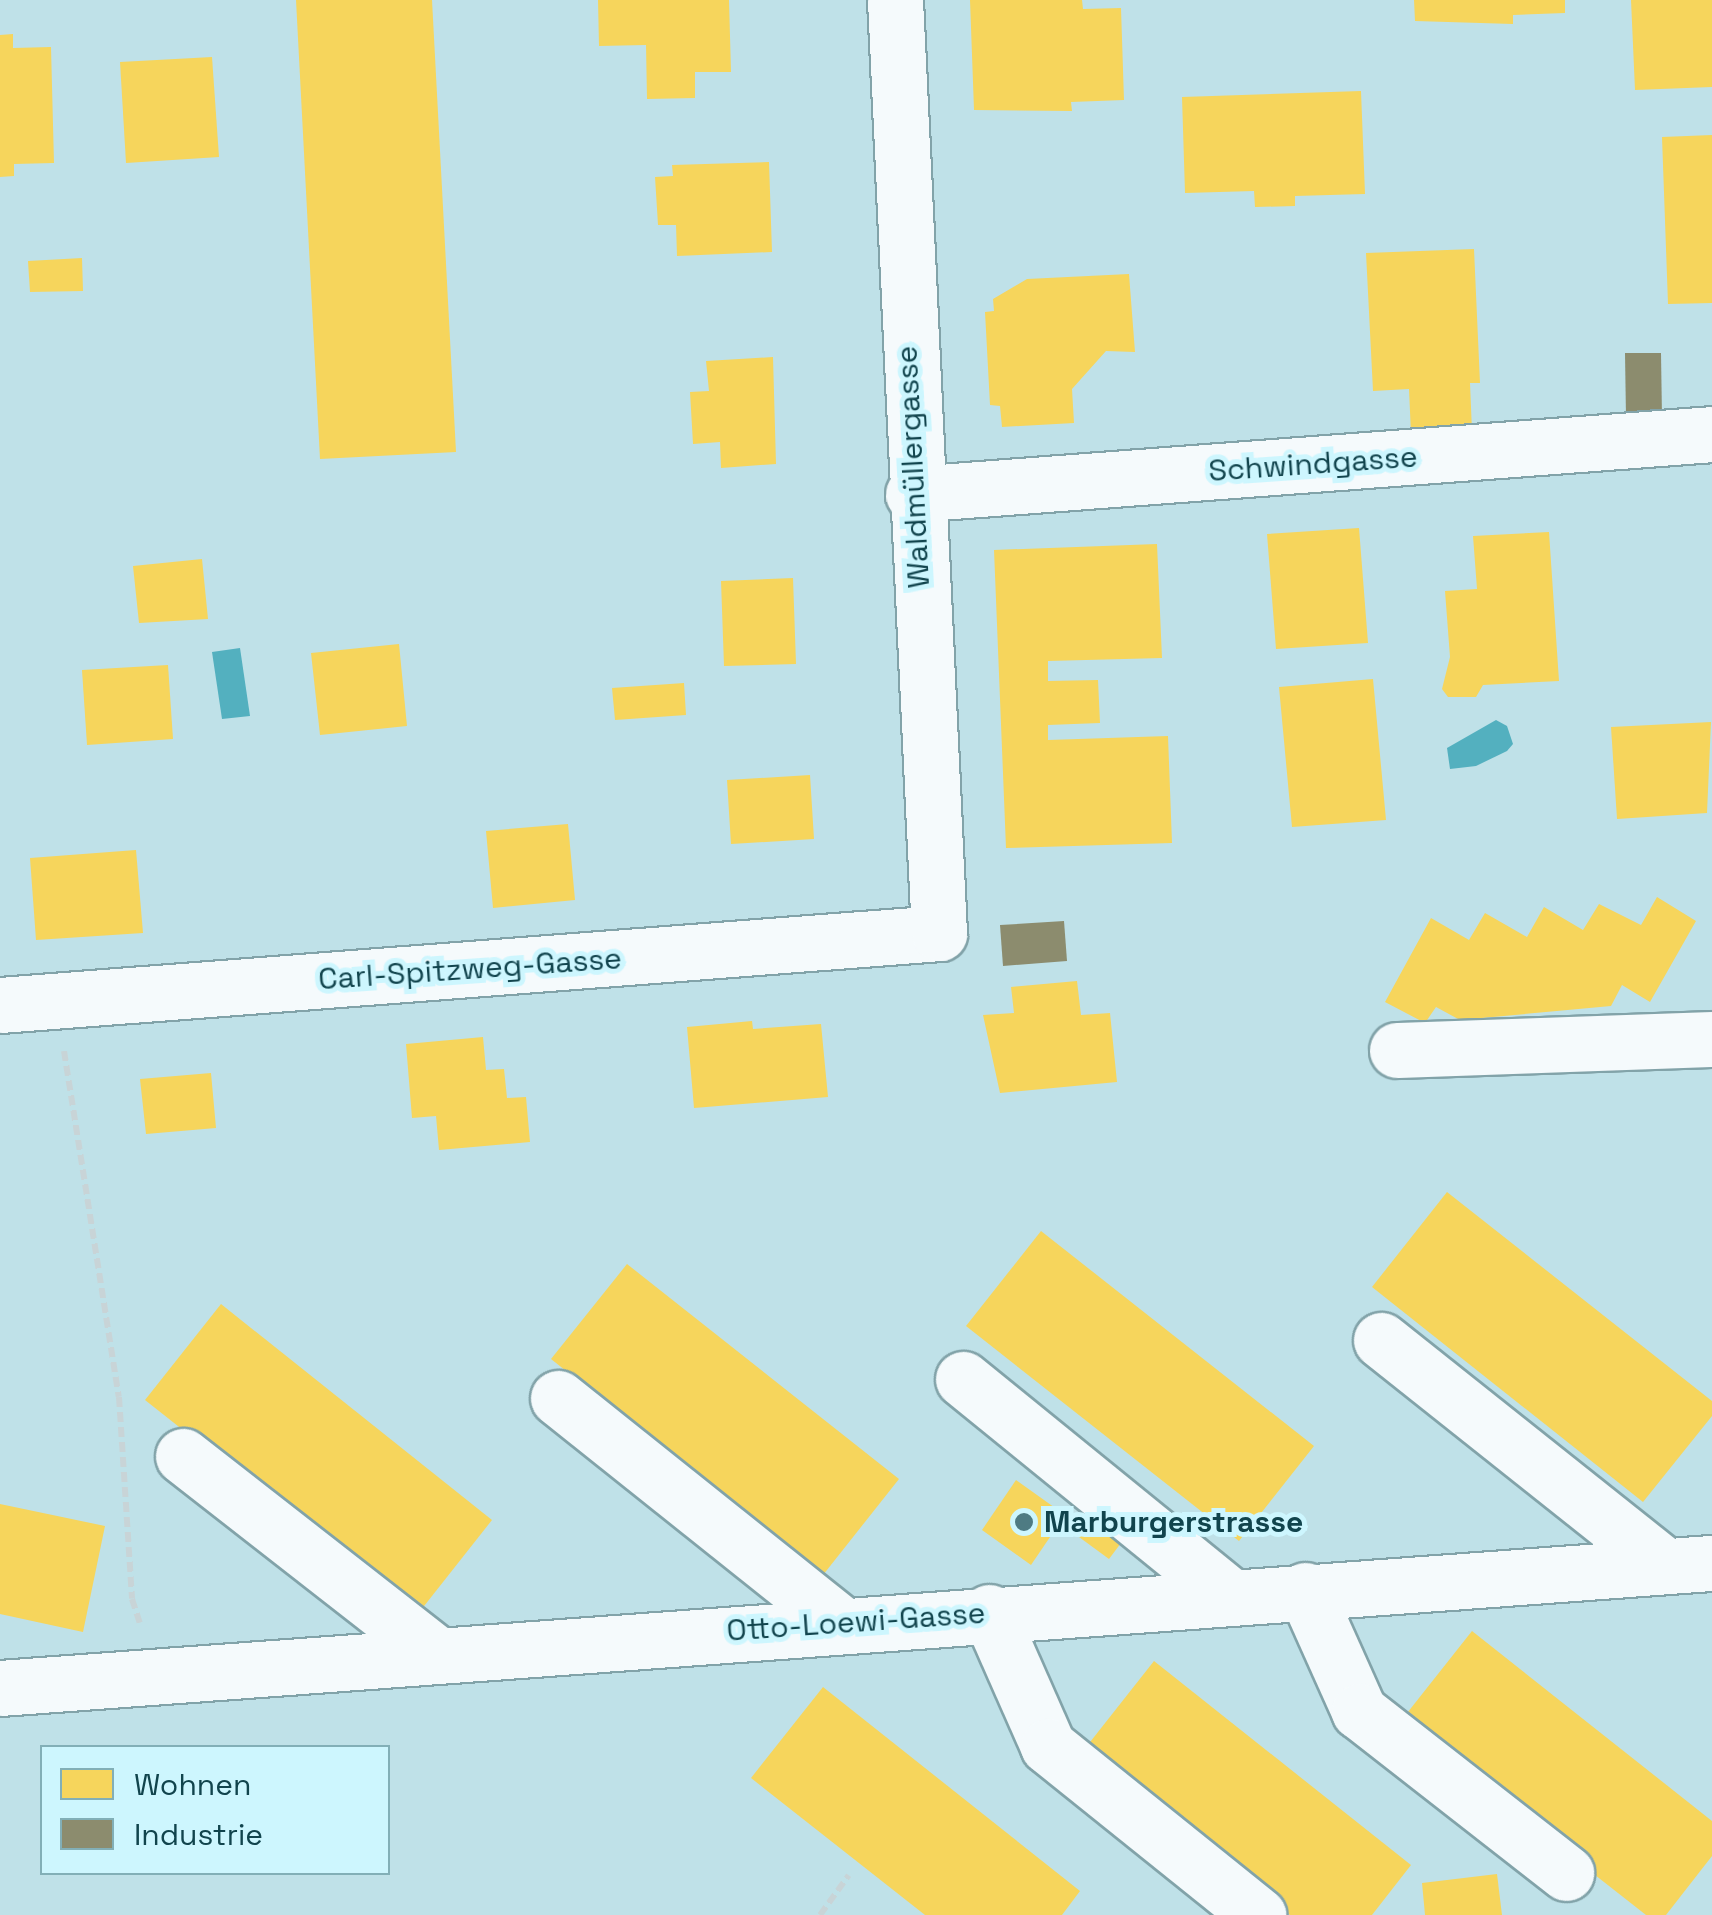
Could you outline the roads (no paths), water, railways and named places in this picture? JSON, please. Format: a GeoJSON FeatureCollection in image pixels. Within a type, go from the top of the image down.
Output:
{"type":"FeatureCollection","features":[{"type":"Feature","properties":{"kind":"street","name":"Waldmüllergasse"},"geometry":{"type":"LineString","coordinates":[[895,0],[914,494],[939,933]]}},
{"type":"Feature","properties":{"kind":"street","name":"Schwindgasse"},"geometry":{"type":"LineString","coordinates":[[914,494],[1705,434]]}},
{"type":"Feature","properties":{"kind":"street","name":"Carl-Spitzweg-Gasse"},"geometry":{"type":"LineString","coordinates":[[0,1005],[939,933]]}},
{"type":"Feature","properties":{"kind":"street"},"geometry":{"type":"LineString","coordinates":[[1396,1050],[1712,1039]]}},
{"type":"Feature","properties":{"kind":"street"},"geometry":{"type":"LineString","coordinates":[[1381,1340],[1688,1564]]}},
{"type":"Feature","properties":{"kind":"street"},"geometry":{"type":"LineString","coordinates":[[963,1379],[1229,1596]]}},
{"type":"Feature","properties":{"kind":"street"},"geometry":{"type":"LineString","coordinates":[[558,1398],[840,1623]]}},
{"type":"Feature","properties":{"kind":"street"},"geometry":{"type":"LineString","coordinates":[[183,1456],[435,1653]]}},
{"type":"Feature","properties":{"kind":"street","name":"Otto-Loewi-Gasse"},"geometry":{"type":"LineString","coordinates":[[0,1688],[988,1612],[1688,1564]]}},
{"type":"Feature","properties":{"kind":"street"},"geometry":{"type":"LineString","coordinates":[[1305,1590],[1359,1710],[1566,1872]]}},
{"type":"Feature","properties":{"kind":"street"},"geometry":{"type":"LineString","coordinates":[[988,1612],[1048,1746],[1258,1915]]}},
{"type":"Feature","properties":{"kind":"water"},"geometry":{"type":"Polygon","coordinates":[[[240,648],[250,716],[222,719],[212,652],[240,648]]]}},
{"type":"Feature","properties":{"kind":"water"},"geometry":{"type":"Polygon","coordinates":[[[1496,720],[1507,726],[1513,744],[1507,751],[1476,766],[1450,769],[1447,748],[1496,720]]]}},
{"type":"Feature","properties":{"kind":"place","name":"Marburgerstrasse"},"geometry":{"type":"Point","coordinates":[1024,1522]}}]}
